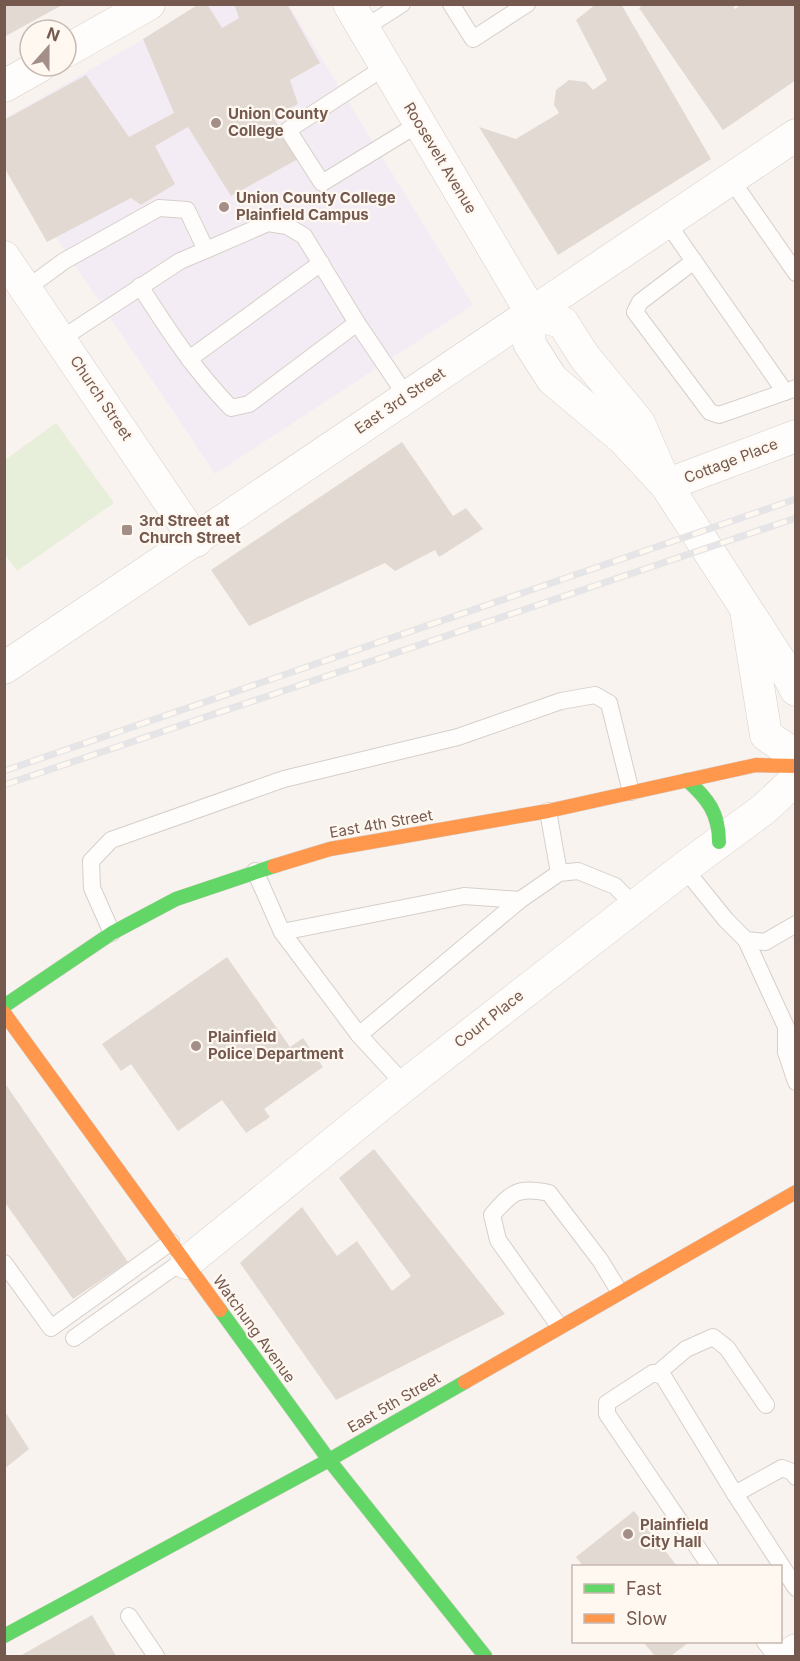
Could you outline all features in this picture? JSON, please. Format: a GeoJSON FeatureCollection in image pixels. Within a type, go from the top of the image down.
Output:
{"type":"FeatureCollection","features":[{"type":"Feature","properties":{"kind":"main road","name":"East 4th Street"},"geometry":{"type":"LineString","coordinates":[[4,1006],[112,933],[176,899],[255,871],[330,849],[548,812],[756,765],[795,766]]}},
{"type":"Feature","properties":{"kind":"main road"},"geometry":{"type":"LineString","coordinates":[[687,780],[711,802],[720,821],[719,842]]}},
{"type":"Feature","properties":{"kind":"main road","name":"Watchung Avenue"},"geometry":{"type":"LineString","coordinates":[[4,1013],[329,1460],[485,1656]]}},
{"type":"Feature","properties":{"kind":"main road","name":"East 5th Street"},"geometry":{"type":"LineString","coordinates":[[4,1636],[329,1460],[619,1291],[795,1192]]}},
{"type":"Feature","properties":{"kind":"street"},"geometry":{"type":"LineString","coordinates":[[78,44],[149,4]]}},
{"type":"Feature","properties":{"kind":"street","name":"Roosevelt Avenue"},"geometry":{"type":"LineString","coordinates":[[356,17],[531,312]]}},
{"type":"Feature","properties":{"kind":"street"},"geometry":{"type":"LineString","coordinates":[[4,86],[18,78]]}},
{"type":"Feature","properties":{"kind":"street","name":"East 3rd Street"},"geometry":{"type":"LineString","coordinates":[[4,668],[196,541],[795,135]]}},
{"type":"Feature","properties":{"kind":"street","name":"Church Street"},"geometry":{"type":"LineString","coordinates":[[4,257],[196,541]]}},
{"type":"Feature","properties":{"kind":"street"},"geometry":{"type":"LineString","coordinates":[[531,312],[529,343],[552,379],[623,439],[666,485],[745,607],[795,690]]}},
{"type":"Feature","properties":{"kind":"street","name":"Cottage Place"},"geometry":{"type":"LineString","coordinates":[[666,485],[795,436]]}},
{"type":"Feature","properties":{"kind":"street"},"geometry":{"type":"LineString","coordinates":[[745,607],[766,735],[795,756]]}},
{"type":"Feature","properties":{"kind":"street","name":"Court Place"},"geometry":{"type":"LineString","coordinates":[[180,1255],[405,1085],[634,906],[764,809],[795,779]]}},
{"type":"Feature","properties":{"kind":"street"},"geometry":{"type":"LineString","coordinates":[[787,1656],[795,1650]]}},
{"type":"Feature","properties":{"kind":"lane"},"geometry":{"type":"LineString","coordinates":[[356,17],[402,4]]}},
{"type":"Feature","properties":{"kind":"lane"},"geometry":{"type":"LineString","coordinates":[[451,4],[473,39],[527,4]]}},
{"type":"Feature","properties":{"kind":"lane"},"geometry":{"type":"LineString","coordinates":[[385,67],[288,130],[322,183],[420,123]]}},
{"type":"Feature","properties":{"kind":"lane"},"geometry":{"type":"LineString","coordinates":[[730,178],[795,273]]}},
{"type":"Feature","properties":{"kind":"lane"},"geometry":{"type":"LineString","coordinates":[[26,289],[64,261],[159,208],[187,210],[206,250]]}},
{"type":"Feature","properties":{"kind":"lane"},"geometry":{"type":"LineString","coordinates":[[666,221],[790,390],[741,408],[713,415],[635,312],[640,302],[694,261]]}},
{"type":"Feature","properties":{"kind":"lane"},"geometry":{"type":"LineString","coordinates":[[61,339],[180,261],[268,223],[287,226],[304,236],[357,323],[407,397]]}},
{"type":"Feature","properties":{"kind":"lane"},"geometry":{"type":"LineString","coordinates":[[189,359],[321,263]]}},
{"type":"Feature","properties":{"kind":"lane"},"geometry":{"type":"LineString","coordinates":[[140,286],[206,383],[231,408],[249,404],[357,323]]}},
{"type":"Feature","properties":{"kind":"lane"},"geometry":{"type":"LineString","coordinates":[[112,933],[92,888],[92,861],[111,840],[284,779],[458,737],[561,701],[596,695],[609,703],[631,792]]}},
{"type":"Feature","properties":{"kind":"lane"},"geometry":{"type":"LineString","coordinates":[[548,812],[559,873]]}},
{"type":"Feature","properties":{"kind":"lane"},"geometry":{"type":"LineString","coordinates":[[684,868],[726,920],[746,940],[786,1027],[786,1052],[795,1082]]}},
{"type":"Feature","properties":{"kind":"lane"},"geometry":{"type":"LineString","coordinates":[[255,871],[282,932],[359,1035],[405,1085]]}},
{"type":"Feature","properties":{"kind":"lane"},"geometry":{"type":"LineString","coordinates":[[359,1035],[520,900],[559,873],[578,871],[615,886],[634,906]]}},
{"type":"Feature","properties":{"kind":"lane"},"geometry":{"type":"LineString","coordinates":[[282,932],[464,896],[520,900]]}},
{"type":"Feature","properties":{"kind":"lane"},"geometry":{"type":"LineString","coordinates":[[746,940],[765,942],[795,924]]}},
{"type":"Feature","properties":{"kind":"lane"},"geometry":{"type":"LineString","coordinates":[[559,1326],[498,1240],[492,1215],[511,1193],[534,1189],[549,1193],[600,1260],[619,1291]]}},
{"type":"Feature","properties":{"kind":"lane"},"geometry":{"type":"LineString","coordinates":[[4,1263],[51,1328],[180,1255]]}},
{"type":"Feature","properties":{"kind":"lane"},"geometry":{"type":"LineString","coordinates":[[74,1338],[180,1255]]}},
{"type":"Feature","properties":{"kind":"lane"},"geometry":{"type":"LineString","coordinates":[[658,1373],[686,1349],[713,1337],[727,1348],[766,1405]]}},
{"type":"Feature","properties":{"kind":"lane"},"geometry":{"type":"LineString","coordinates":[[709,1565],[605,1409],[607,1403],[653,1372],[658,1373],[673,1389],[780,1565]]}},
{"type":"Feature","properties":{"kind":"lane"},"geometry":{"type":"LineString","coordinates":[[735,1494],[782,1468],[792,1472],[795,1477]]}},
{"type":"Feature","properties":{"kind":"lane"},"geometry":{"type":"LineString","coordinates":[[782,1568],[795,1588]]}},
{"type":"Feature","properties":{"kind":"lane"},"geometry":{"type":"LineString","coordinates":[[129,1616],[156,1656]]}},
{"type":"Feature","properties":{"kind":"lane"},"geometry":{"type":"LineString","coordinates":[[766,1643],[776,1656]]}},
{"type":"Feature","properties":{"kind":"shaded area","name":"Union County College Plainfield Campus"},"geometry":{"type":"Polygon","coordinates":[[[203,5],[289,5],[473,305],[215,474],[5,161],[4,119],[203,5]]]}},
{"type":"Feature","properties":{"kind":"green space"},"geometry":{"type":"Polygon","coordinates":[[[56,423],[114,503],[17,571],[5,554],[5,460],[56,423]]]}},
{"type":"Feature","properties":{"kind":"building"},"geometry":{"type":"Polygon","coordinates":[[[4,4],[64,4],[39,18],[18,18],[18,29],[4,37],[4,4]]]}},
{"type":"Feature","properties":{"kind":"building","name":"Union County College"},"geometry":{"type":"Polygon","coordinates":[[[199,4],[207,4],[222,28],[239,18],[234,4],[287,4],[320,63],[290,80],[298,104],[273,117],[298,159],[231,196],[188,127],[155,146],[175,184],[141,205],[131,198],[47,242],[4,167],[4,120],[86,75],[129,137],[174,113],[143,39],[199,4]]]}},
{"type":"Feature","properties":{"kind":"building"},"geometry":{"type":"Polygon","coordinates":[[[596,4],[621,4],[711,159],[558,255],[479,127],[516,139],[559,113],[554,105],[556,90],[569,80],[586,82],[593,90],[607,80],[576,20],[596,4]]]}},
{"type":"Feature","properties":{"kind":"building"},"geometry":{"type":"Polygon","coordinates":[[[644,4],[732,4],[735,9],[742,4],[796,4],[796,80],[723,130],[639,8],[644,4]]]}},
{"type":"Feature","properties":{"kind":"building"},"geometry":{"type":"Polygon","coordinates":[[[402,442],[453,516],[466,508],[483,529],[439,557],[435,550],[395,571],[385,563],[249,626],[211,570],[402,442]]]}},
{"type":"Feature","properties":{"kind":"building","name":"Plainfield Police Department"},"geometry":{"type":"Polygon","coordinates":[[[227,957],[290,1047],[303,1038],[323,1067],[264,1109],[270,1117],[246,1133],[222,1100],[178,1131],[131,1064],[121,1071],[102,1044],[227,957]]]}},
{"type":"Feature","properties":{"kind":"building"},"geometry":{"type":"Polygon","coordinates":[[[4,1082],[128,1262],[73,1299],[4,1201],[4,1082]]]}},
{"type":"Feature","properties":{"kind":"building"},"geometry":{"type":"Polygon","coordinates":[[[374,1149],[505,1314],[336,1400],[240,1263],[302,1207],[337,1256],[357,1241],[392,1291],[411,1276],[339,1178],[374,1149]]]}},
{"type":"Feature","properties":{"kind":"building"},"geometry":{"type":"Polygon","coordinates":[[[4,1410],[29,1449],[4,1469],[4,1410]]]}},
{"type":"Feature","properties":{"kind":"building","name":"Plainfield City Hall"},"geometry":{"type":"Polygon","coordinates":[[[634,1511],[676,1565],[582,1565],[576,1557],[634,1511]]]}},
{"type":"Feature","properties":{"kind":"building"},"geometry":{"type":"Polygon","coordinates":[[[92,1615],[116,1656],[20,1656],[92,1615]]]}},
{"type":"Feature","properties":{"kind":"building"},"geometry":{"type":"Polygon","coordinates":[[[644,1643],[688,1643],[671,1656],[655,1656],[644,1643]]]}},
{"type":"Feature","properties":{"kind":"railway"},"geometry":{"type":"LineString","coordinates":[[4,771],[796,499]]}},
{"type":"Feature","properties":{"kind":"railway"},"geometry":{"type":"LineString","coordinates":[[4,785],[796,518]]}},
{"type":"Feature","properties":{"kind":"traffic: fast"},"geometry":{"type":"LineString","coordinates":[[687,780],[711,807],[717,823],[719,842]]}},
{"type":"Feature","properties":{"kind":"traffic: fast"},"geometry":{"type":"LineString","coordinates":[[4,1006],[112,933],[176,899],[274,866]]}},
{"type":"Feature","properties":{"kind":"traffic: fast"},"geometry":{"type":"LineString","coordinates":[[220,1310],[329,1460],[485,1656]]}},
{"type":"Feature","properties":{"kind":"traffic: fast"},"geometry":{"type":"LineString","coordinates":[[4,1636],[329,1460],[465,1382]]}},
{"type":"Feature","properties":{"kind":"traffic: slow"},"geometry":{"type":"LineString","coordinates":[[274,866],[330,849],[548,811],[756,765],[796,766]]}},
{"type":"Feature","properties":{"kind":"traffic: slow"},"geometry":{"type":"LineString","coordinates":[[4,1013],[220,1310]]}},
{"type":"Feature","properties":{"kind":"traffic: slow"},"geometry":{"type":"LineString","coordinates":[[465,1382],[796,1192]]}},
{"type":"Feature","properties":{"kind":"place","name":"Union County College"},"geometry":{"type":"Point","coordinates":[216,123]}},
{"type":"Feature","properties":{"kind":"place","name":"Union County College Plainfield Campus"},"geometry":{"type":"Point","coordinates":[224,207]}},
{"type":"Feature","properties":{"kind":"place","name":"3rd Street at Church Street"},"geometry":{"type":"Point","coordinates":[127,530]}},
{"type":"Feature","properties":{"kind":"place","name":"Plainfield Police Department"},"geometry":{"type":"Point","coordinates":[196,1046]}},
{"type":"Feature","properties":{"kind":"place","name":"Plainfield City Hall"},"geometry":{"type":"Point","coordinates":[628,1534]}}]}
